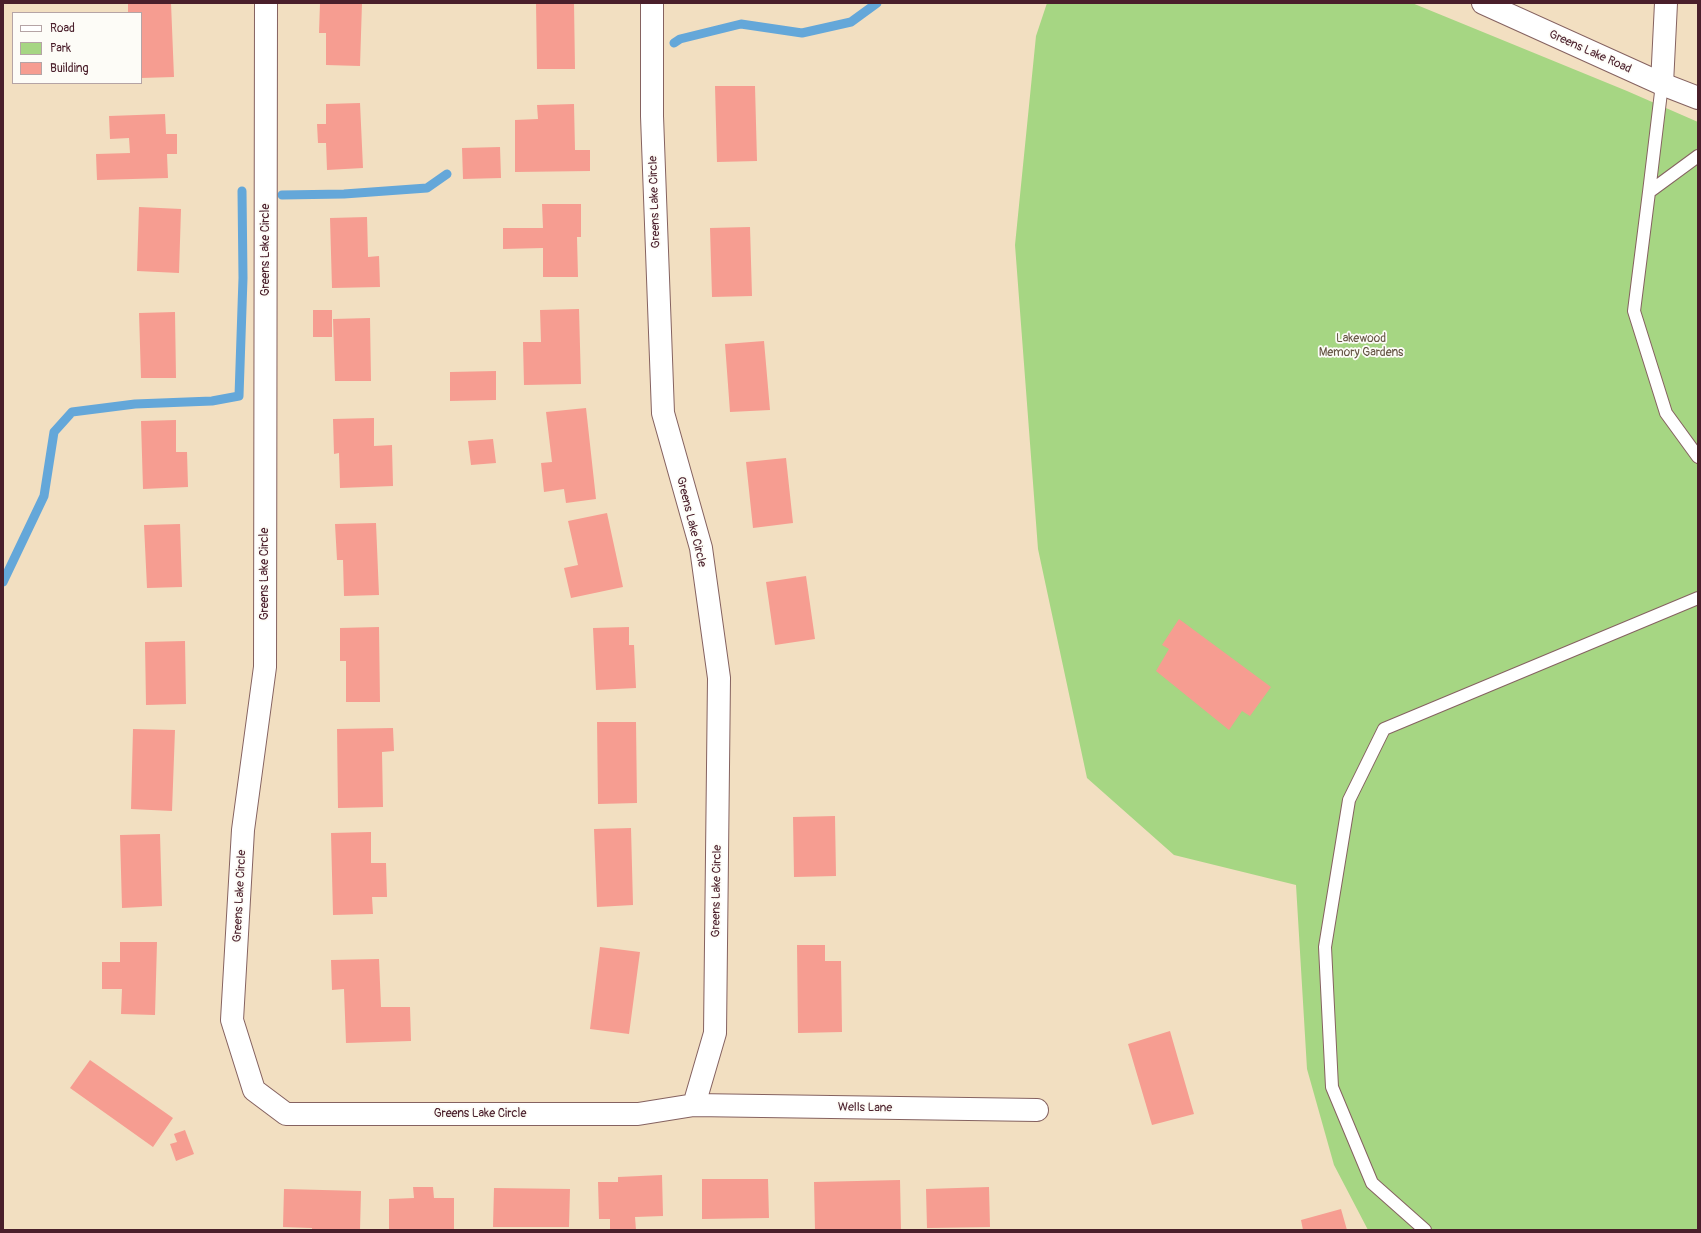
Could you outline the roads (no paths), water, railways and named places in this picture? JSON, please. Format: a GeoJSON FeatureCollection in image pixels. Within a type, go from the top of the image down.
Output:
{"type":"FeatureCollection","features":[{"type":"Feature","properties":{"kind":"street","name":"Greens Lake Circle"},"geometry":{"type":"LineString","coordinates":[[266,3],[265,667],[243,830],[232,1020],[254,1090],[286,1114],[638,1114],[694,1105],[715,1033],[719,678],[701,548],[663,413],[652,116],[652,3]]}},
{"type":"Feature","properties":{"kind":"street","name":"Greens Lake Road"},"geometry":{"type":"LineString","coordinates":[[1483,3],[1662,84],[1698,98]]}},
{"type":"Feature","properties":{"kind":"street"},"geometry":{"type":"LineString","coordinates":[[1662,84],[1666,3]]}},
{"type":"Feature","properties":{"kind":"street","name":"Wells Lane"},"geometry":{"type":"LineString","coordinates":[[694,1105],[1037,1110]]}},
{"type":"Feature","properties":{"kind":"lane"},"geometry":{"type":"LineString","coordinates":[[1662,84],[1634,311],[1666,413],[1698,457]]}},
{"type":"Feature","properties":{"kind":"lane"},"geometry":{"type":"LineString","coordinates":[[1649,192],[1698,156]]}},
{"type":"Feature","properties":{"kind":"lane"},"geometry":{"type":"LineString","coordinates":[[1425,1230],[1372,1183],[1332,1087],[1325,947],[1348,800],[1384,729],[1698,598]]}},
{"type":"Feature","properties":{"kind":"waterway"},"geometry":{"type":"LineString","coordinates":[[674,43],[680,39],[741,24],[802,33],[851,22],[877,3]]}},
{"type":"Feature","properties":{"kind":"waterway"},"geometry":{"type":"LineString","coordinates":[[282,195],[344,194],[427,188],[447,174]]}},
{"type":"Feature","properties":{"kind":"waterway"},"geometry":{"type":"LineString","coordinates":[[3,582],[44,496],[54,432],[72,412],[135,404],[212,401],[239,396],[243,278],[242,191]]}},
{"type":"Feature","properties":{"kind":"park label","name":"Lakewood Memory Gardens"},"geometry":{"type":"Point","coordinates":[1361,346]}}]}
